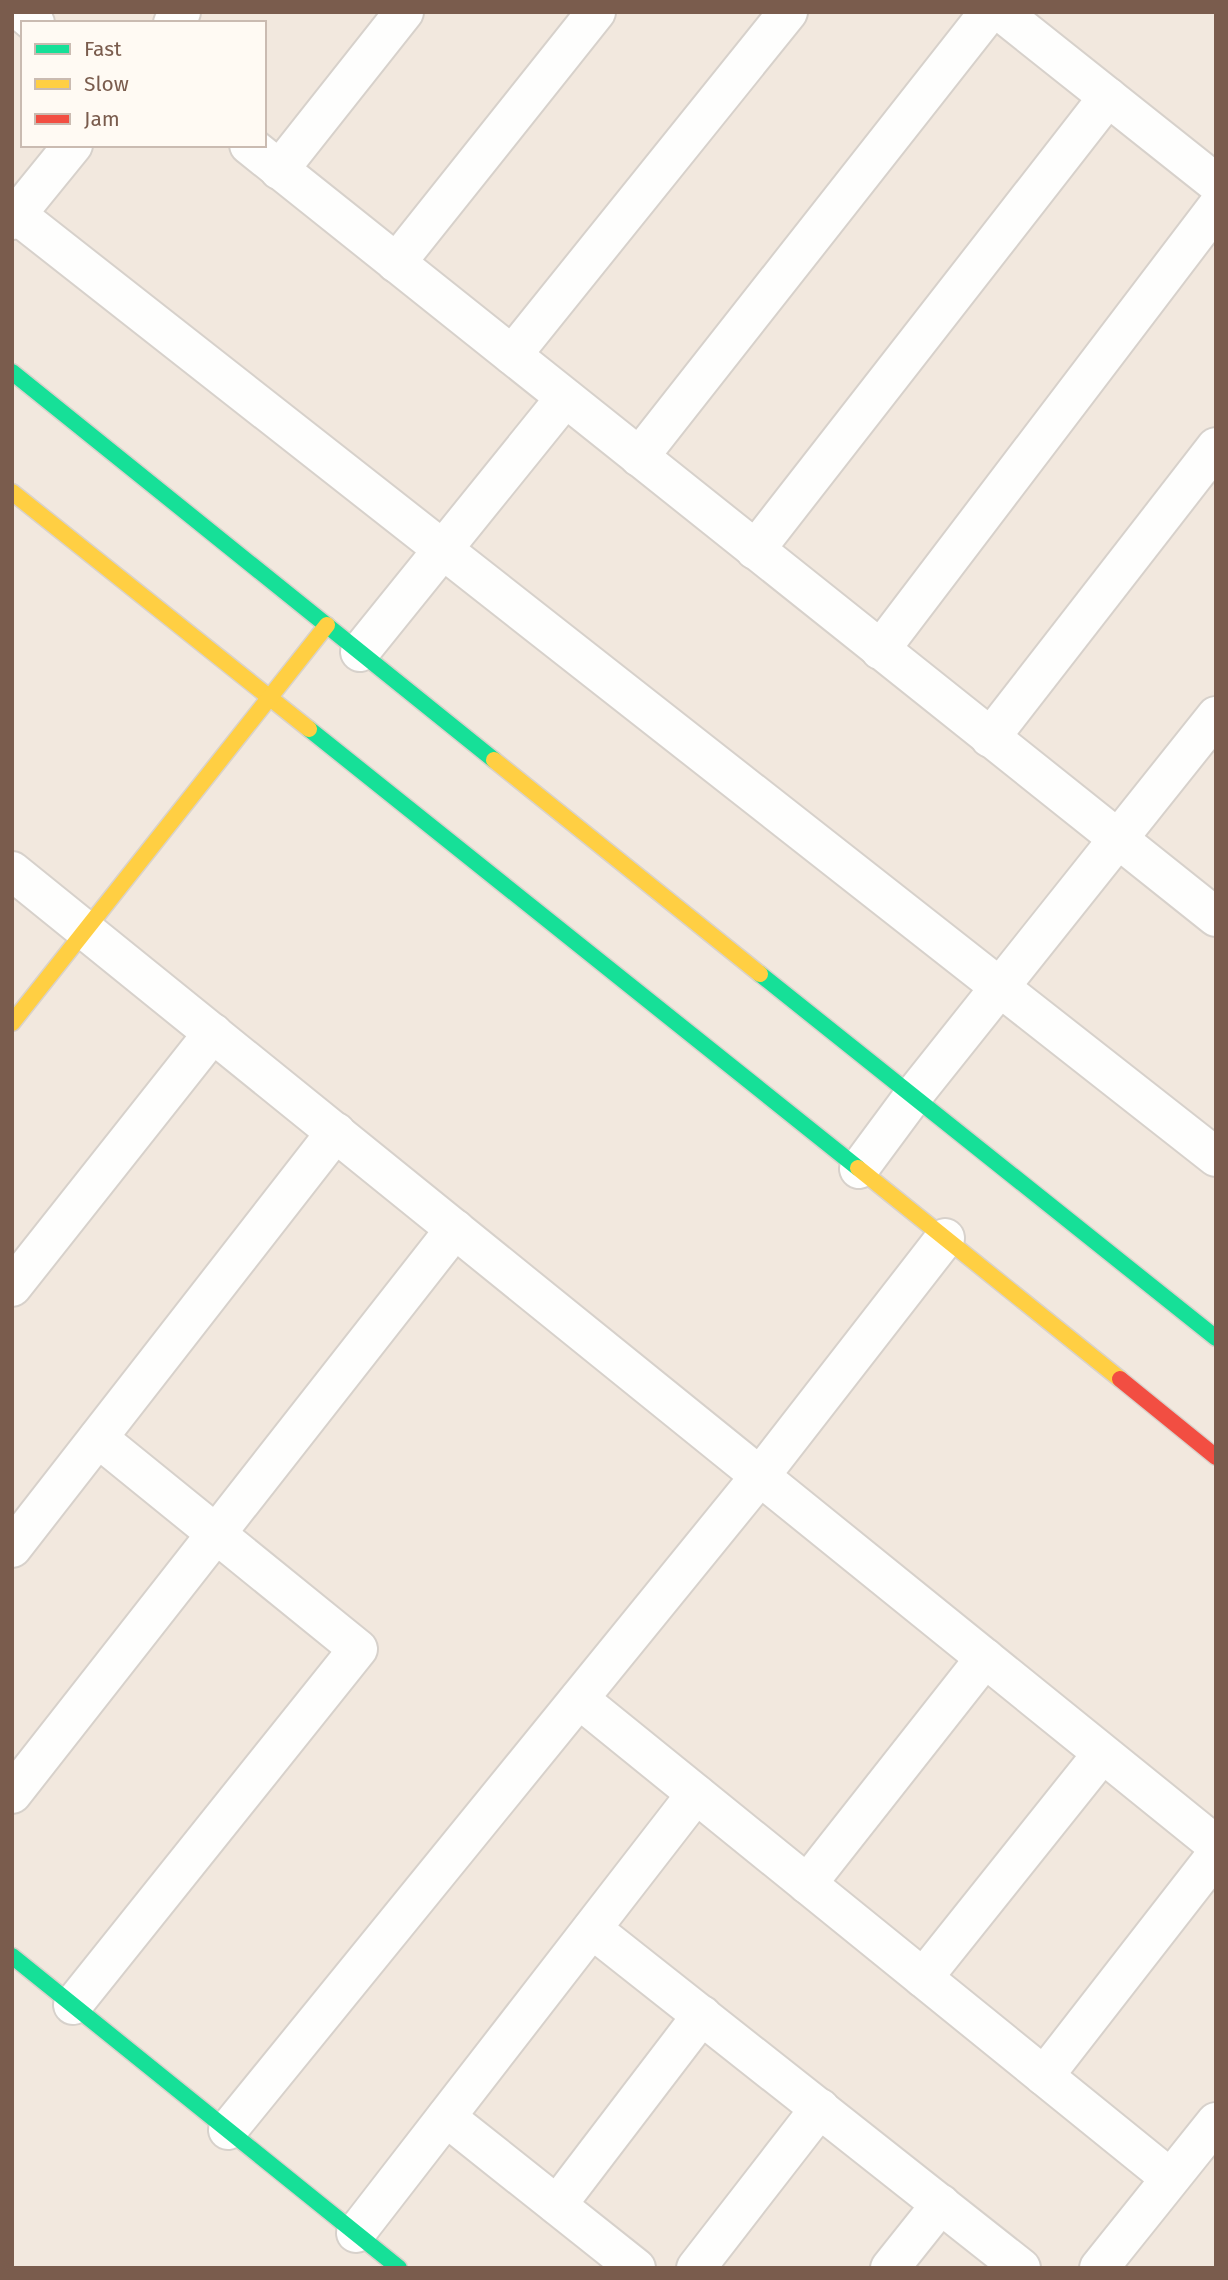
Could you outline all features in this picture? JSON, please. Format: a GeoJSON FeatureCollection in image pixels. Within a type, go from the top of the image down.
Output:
{"type":"FeatureCollection","features":[{"type":"Feature","properties":{"kind":"street"},"geometry":{"type":"LineString","coordinates":[[279,170],[404,12]]}},
{"type":"Feature","properties":{"kind":"street"},"geometry":{"type":"LineString","coordinates":[[396,263],[596,12]]}},
{"type":"Feature","properties":{"kind":"street"},"geometry":{"type":"LineString","coordinates":[[512,355],[788,12]]}},
{"type":"Feature","properties":{"kind":"street"},"geometry":{"type":"LineString","coordinates":[[639,457],[989,12]]}},
{"type":"Feature","properties":{"kind":"street"},"geometry":{"type":"LineString","coordinates":[[1001,12],[1216,183]]}},
{"type":"Feature","properties":{"kind":"street"},"geometry":{"type":"LineString","coordinates":[[755,550],[1108,97]]}},
{"type":"Feature","properties":{"kind":"street"},"geometry":{"type":"LineString","coordinates":[[71,147],[14,215],[1216,1157]]}},
{"type":"Feature","properties":{"kind":"street"},"geometry":{"type":"LineString","coordinates":[[251,147],[1216,917]]}},
{"type":"Feature","properties":{"kind":"street"},"geometry":{"type":"LineString","coordinates":[[880,650],[1216,208]]}},
{"type":"Feature","properties":{"kind":"street"},"geometry":{"type":"LineString","coordinates":[[12,372],[1216,1338]]}},
{"type":"Feature","properties":{"kind":"street"},"geometry":{"type":"LineString","coordinates":[[360,652],[565,398]]}},
{"type":"Feature","properties":{"kind":"street"},"geometry":{"type":"LineString","coordinates":[[990,738],[1216,447]]}},
{"type":"Feature","properties":{"kind":"street"},"geometry":{"type":"LineString","coordinates":[[12,492],[1216,1457]]}},
{"type":"Feature","properties":{"kind":"street"},"geometry":{"type":"LineString","coordinates":[[12,1023],[327,625]]}},
{"type":"Feature","properties":{"kind":"street"},"geometry":{"type":"LineString","coordinates":[[859,1169],[913,1096],[1216,716]]}},
{"type":"Feature","properties":{"kind":"street"},"geometry":{"type":"LineString","coordinates":[[12,871],[1216,1845]]}},
{"type":"Feature","properties":{"kind":"street"},"geometry":{"type":"LineString","coordinates":[[12,1287],[213,1033]]}},
{"type":"Feature","properties":{"kind":"street"},"geometry":{"type":"LineString","coordinates":[[16,1536],[97,1438],[336,1132]]}},
{"type":"Feature","properties":{"kind":"street"},"geometry":{"type":"LineString","coordinates":[[12,1794],[455,1229]]}},
{"type":"Feature","properties":{"kind":"street"},"geometry":{"type":"LineString","coordinates":[[228,2130],[760,1476],[945,1238]]}},
{"type":"Feature","properties":{"kind":"street"},"geometry":{"type":"LineString","coordinates":[[73,2005],[358,1648],[97,1438]]}},
{"type":"Feature","properties":{"kind":"street"},"geometry":{"type":"LineString","coordinates":[[807,1884],[985,1658]]}},
{"type":"Feature","properties":{"kind":"street"},"geometry":{"type":"LineString","coordinates":[[579,1699],[1170,2178]]}},
{"type":"Feature","properties":{"kind":"street"},"geometry":{"type":"LineString","coordinates":[[923,1978],[1102,1754]]}},
{"type":"Feature","properties":{"kind":"street"},"geometry":{"type":"LineString","coordinates":[[356,2233],[696,1794]]}},
{"type":"Feature","properties":{"kind":"street"},"geometry":{"type":"LineString","coordinates":[[1044,2076],[1216,1855]]}},
{"type":"Feature","properties":{"kind":"street"},"geometry":{"type":"LineString","coordinates":[[592,1929],[1021,2268]]}},
{"type":"Feature","properties":{"kind":"street"},"geometry":{"type":"LineString","coordinates":[[12,1956],[399,2268]]}},
{"type":"Feature","properties":{"kind":"street"},"geometry":{"type":"LineString","coordinates":[[557,2204],[702,2015]]}},
{"type":"Feature","properties":{"kind":"street"},"geometry":{"type":"LineString","coordinates":[[696,2268],[820,2108]]}},
{"type":"Feature","properties":{"kind":"street"},"geometry":{"type":"LineString","coordinates":[[446,2117],[636,2268]]}},
{"type":"Feature","properties":{"kind":"street"},"geometry":{"type":"LineString","coordinates":[[1099,2268],[1216,2122]]}},
{"type":"Feature","properties":{"kind":"street"},"geometry":{"type":"LineString","coordinates":[[890,2268],[941,2204]]}},
{"type":"Feature","properties":{"kind":"shaded area"},"geometry":{"type":"Polygon","coordinates":[[[12,12],[1216,12],[1216,2268],[12,2268],[12,12]]]}},
{"type":"Feature","properties":{"kind":"traffic: fast"},"geometry":{"type":"LineString","coordinates":[[12,372],[494,760]]}},
{"type":"Feature","properties":{"kind":"traffic: fast"},"geometry":{"type":"LineString","coordinates":[[309,729],[858,1168]]}},
{"type":"Feature","properties":{"kind":"traffic: fast"},"geometry":{"type":"LineString","coordinates":[[760,974],[1216,1338]]}},
{"type":"Feature","properties":{"kind":"traffic: fast"},"geometry":{"type":"LineString","coordinates":[[12,1956],[399,2268]]}},
{"type":"Feature","properties":{"kind":"traffic: slow"},"geometry":{"type":"LineString","coordinates":[[12,492],[309,729]]}},
{"type":"Feature","properties":{"kind":"traffic: slow"},"geometry":{"type":"LineString","coordinates":[[12,1023],[327,625]]}},
{"type":"Feature","properties":{"kind":"traffic: slow"},"geometry":{"type":"LineString","coordinates":[[494,760],[760,974]]}},
{"type":"Feature","properties":{"kind":"traffic: slow"},"geometry":{"type":"LineString","coordinates":[[858,1168],[1120,1379]]}},
{"type":"Feature","properties":{"kind":"traffic: jam"},"geometry":{"type":"LineString","coordinates":[[1120,1379],[1216,1457]]}}]}
